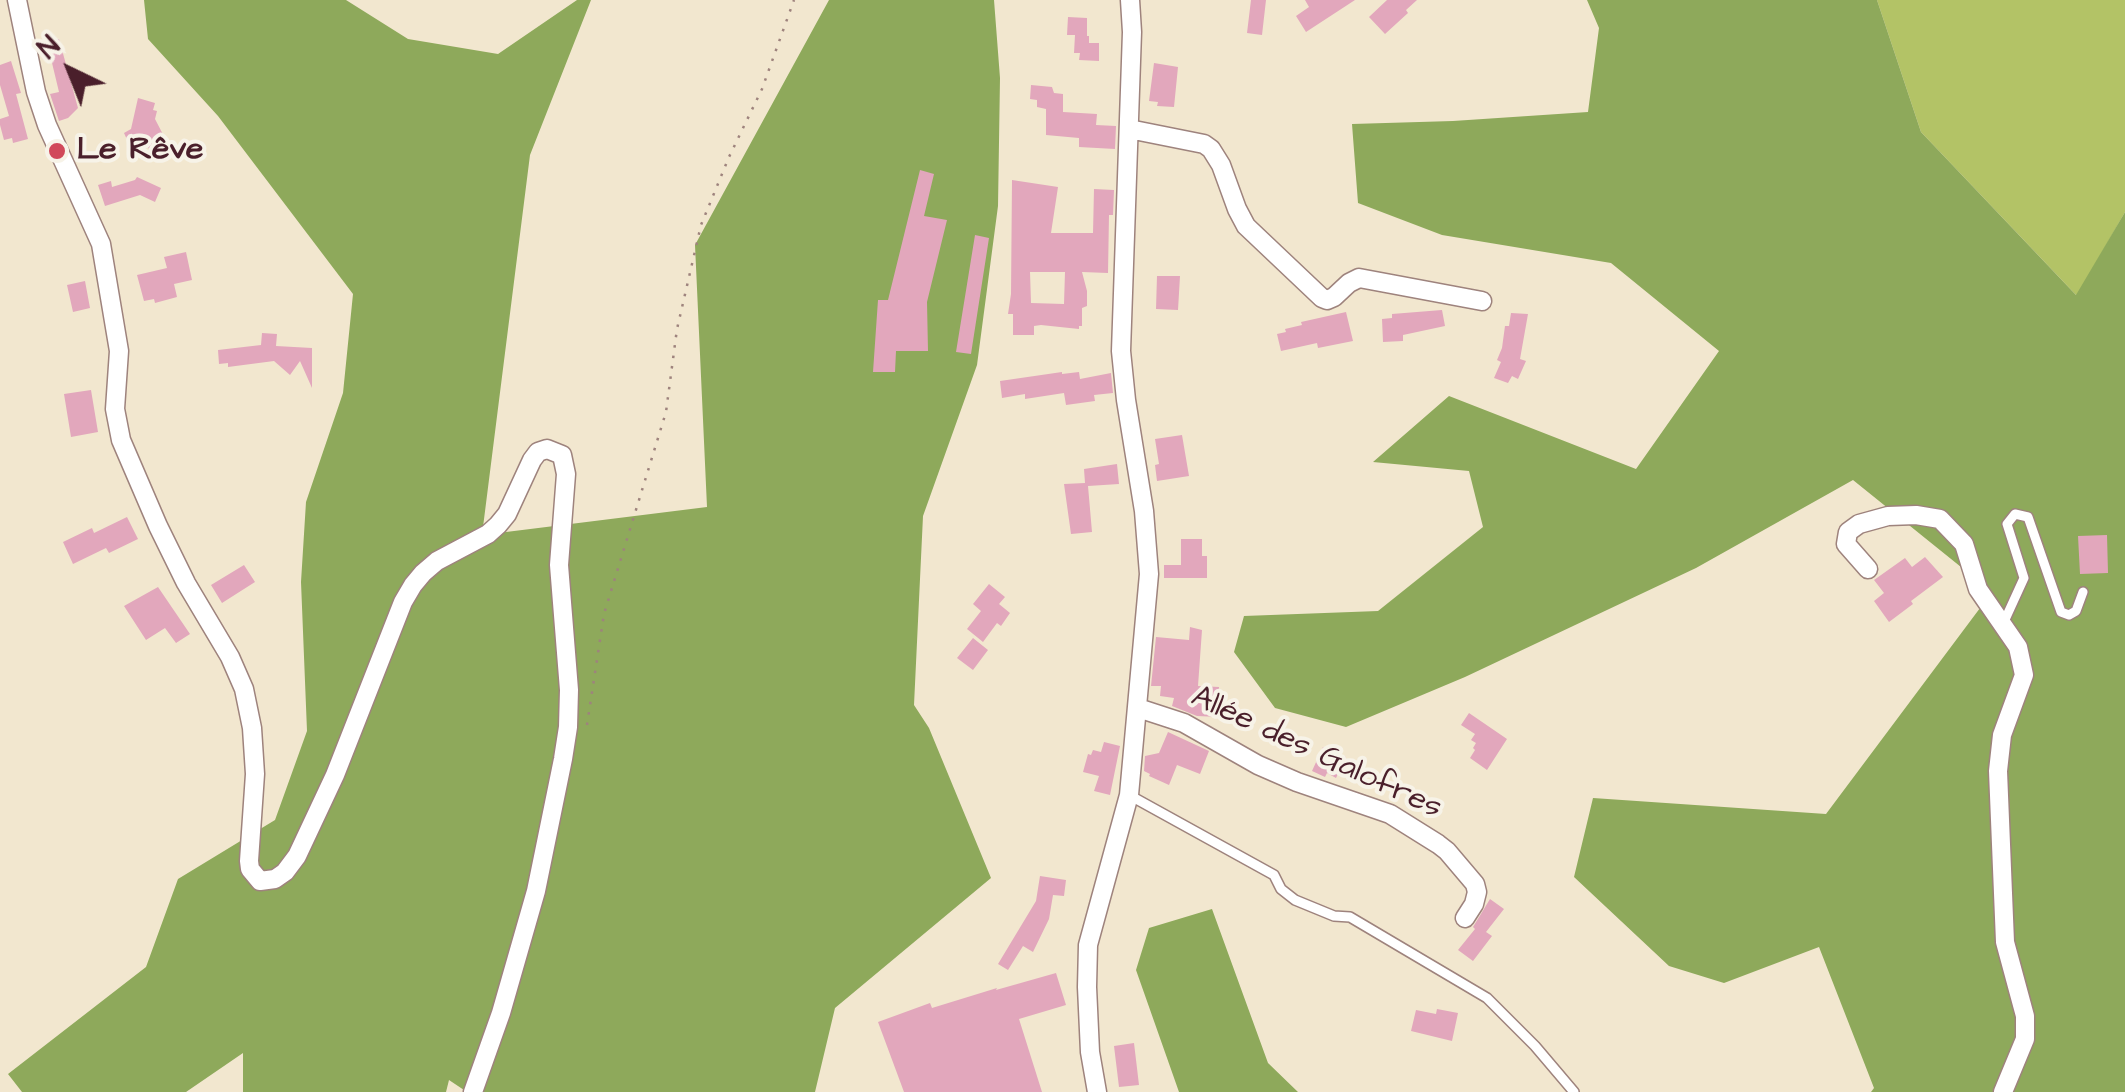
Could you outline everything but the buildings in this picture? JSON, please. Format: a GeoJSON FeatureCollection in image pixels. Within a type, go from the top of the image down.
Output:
{"type":"FeatureCollection","features":[{"type":"Feature","properties":{"kind":"street"},"geometry":{"type":"LineString","coordinates":[[16,0],[47,125],[101,244],[119,351],[115,409],[121,440],[186,583],[244,688],[255,774],[249,860],[250,869],[260,880],[275,879],[298,856],[403,602],[423,572],[488,534],[508,514],[538,452],[555,450],[566,464],[560,566],[569,690],[564,759],[536,891],[473,1092]]}},
{"type":"Feature","properties":{"kind":"street"},"geometry":{"type":"LineString","coordinates":[[1097,1092],[1090,1052],[1088,945],[1129,796],[1149,574],[1144,510],[1121,351],[1130,0]]}},
{"type":"Feature","properties":{"kind":"street"},"geometry":{"type":"LineString","coordinates":[[1129,130],[1204,144],[1211,149],[1246,226],[1322,298],[1334,298],[1348,282],[1359,278],[1482,300]]}},
{"type":"Feature","properties":{"kind":"street"},"geometry":{"type":"LineString","coordinates":[[1868,570],[1846,544],[1848,532],[1859,524],[1916,514],[1940,519],[1964,544],[1978,589],[2018,647],[2024,675],[2002,734],[1998,771],[2005,942],[2026,1016],[2025,1039],[2004,1092]]}},
{"type":"Feature","properties":{"kind":"street","name":"Allée des Galofres"},"geometry":{"type":"LineString","coordinates":[[1138,708],[1184,723],[1297,782],[1390,814],[1438,844],[1475,884],[1474,904],[1465,918]]}},
{"type":"Feature","properties":{"kind":"lane"},"geometry":{"type":"LineString","coordinates":[[2003,624],[2024,578],[2008,524],[2016,514],[2028,517],[2061,612],[2069,615],[2076,610],[2083,592]]}},
{"type":"Feature","properties":{"kind":"lane"},"geometry":{"type":"LineString","coordinates":[[1129,796],[1274,875],[1281,889],[1295,900],[1334,916],[1350,917],[1486,998],[1574,1092]]}},
{"type":"Feature","properties":{"kind":"path"},"geometry":{"type":"LineString","coordinates":[[583,732],[588,722],[604,614],[666,412],[677,329],[702,225],[729,156],[762,89],[794,0]]}},
{"type":"Feature","properties":{"kind":"green space"},"geometry":{"type":"Polygon","coordinates":[[[144,0],[346,0],[408,39],[498,54],[577,0],[591,0],[530,155],[482,535],[707,507],[695,245],[829,0],[994,0],[1000,78],[998,206],[977,365],[923,516],[914,705],[929,728],[991,878],[835,1008],[815,1092],[467,1092],[449,1080],[446,1092],[243,1092],[243,1053],[186,1092],[22,1092],[8,1074],[146,967],[178,879],[275,820],[307,731],[301,582],[306,502],[343,393],[353,294],[218,116],[148,39],[144,0]]]}},
{"type":"Feature","properties":{"kind":"green space"},"geometry":{"type":"Polygon","coordinates":[[[1587,0],[1877,0],[1921,132],[2076,295],[2125,212],[2125,1092],[1871,1092],[1874,1088],[1819,947],[1724,983],[1669,966],[1574,877],[1593,798],[1826,814],[1992,592],[1853,480],[1696,568],[1465,677],[1346,727],[1275,708],[1234,652],[1244,616],[1378,611],[1483,527],[1469,471],[1373,462],[1449,396],[1636,469],[1719,351],[1611,263],[1442,235],[1358,203],[1352,124],[1588,112],[1599,28],[1587,0]]]}},
{"type":"Feature","properties":{"kind":"green space"},"geometry":{"type":"Polygon","coordinates":[[[1877,0],[2125,0],[2125,212],[2077,296],[1921,132],[1877,0]]]}},
{"type":"Feature","properties":{"kind":"green space"},"geometry":{"type":"Polygon","coordinates":[[[1212,909],[1268,1063],[1298,1092],[1179,1092],[1136,970],[1149,928],[1212,909]]]}},
{"type":"Feature","properties":{"kind":"place","name":"Le Rêve"},"geometry":{"type":"Point","coordinates":[57,151]}}]}
